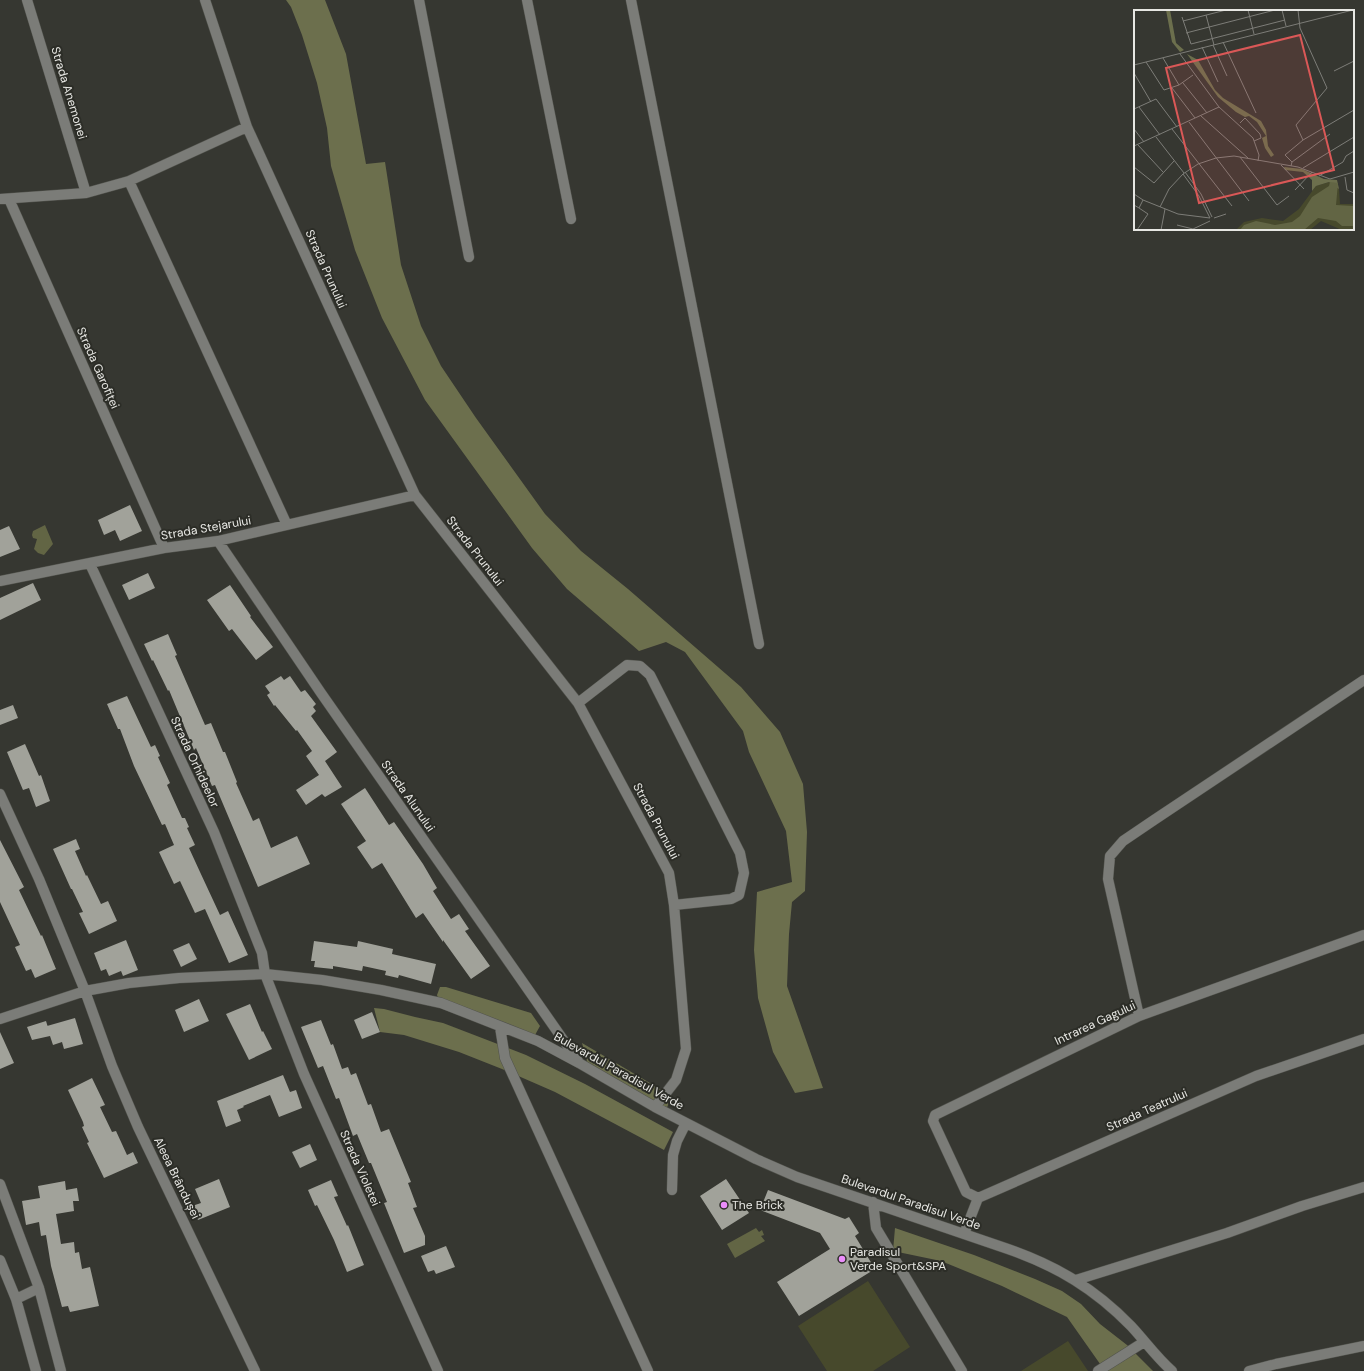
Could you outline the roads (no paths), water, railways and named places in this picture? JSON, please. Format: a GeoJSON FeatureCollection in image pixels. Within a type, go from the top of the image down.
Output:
{"type":"FeatureCollection","features":[{"type":"Feature","properties":{"kind":"street","name":"Strada Anemonei"},"geometry":{"type":"LineString","coordinates":[[27,0],[86,193]]}},
{"type":"Feature","properties":{"kind":"street","name":"Strada Prunului"},"geometry":{"type":"LineString","coordinates":[[205,0],[247,127],[415,495],[578,703],[669,873],[674,906],[686,1049],[676,1080],[655,1107]]}},
{"type":"Feature","properties":{"kind":"street"},"geometry":{"type":"LineString","coordinates":[[419,0],[469,257]]}},
{"type":"Feature","properties":{"kind":"street"},"geometry":{"type":"LineString","coordinates":[[527,0],[571,219]]}},
{"type":"Feature","properties":{"kind":"street"},"geometry":{"type":"LineString","coordinates":[[631,0],[758,644]]}},
{"type":"Feature","properties":{"kind":"street","name":"Strada Garofiței"},"geometry":{"type":"LineString","coordinates":[[164,548],[4,199],[86,193],[129,181],[247,127]]}},
{"type":"Feature","properties":{"kind":"street"},"geometry":{"type":"LineString","coordinates":[[129,181],[287,525]]}},
{"type":"Feature","properties":{"kind":"street","name":"Strada Stejarului"},"geometry":{"type":"LineString","coordinates":[[0,581],[164,548],[218,541],[415,495]]}},
{"type":"Feature","properties":{"kind":"street","name":"Strada Alunului"},"geometry":{"type":"LineString","coordinates":[[218,541],[320,693],[579,1063]]}},
{"type":"Feature","properties":{"kind":"street","name":"Strada Orhideelor"},"geometry":{"type":"LineString","coordinates":[[90,564],[214,832],[262,954],[265,974]]}},
{"type":"Feature","properties":{"kind":"street"},"geometry":{"type":"LineString","coordinates":[[578,703],[627,665],[640,666],[650,675],[740,853],[744,873],[739,895],[731,900],[674,906]]}},
{"type":"Feature","properties":{"kind":"street"},"geometry":{"type":"LineString","coordinates":[[1139,1016],[1108,880],[1110,856],[1122,841],[1364,680]]}},
{"type":"Feature","properties":{"kind":"street"},"geometry":{"type":"LineString","coordinates":[[0,794],[39,879],[85,991]]}},
{"type":"Feature","properties":{"kind":"street","name":"Intrarea Gagului"},"geometry":{"type":"LineString","coordinates":[[978,1198],[966,1192],[933,1121],[935,1115],[1139,1016],[1364,935]]}},
{"type":"Feature","properties":{"kind":"street","name":"Bulevardul Paradisul Verde"},"geometry":{"type":"LineString","coordinates":[[0,1019],[85,991],[136,982],[179,978],[265,974],[322,980],[381,990],[440,1003],[538,1041],[655,1107],[756,1159],[790,1174],[1032,1257],[1076,1280],[1092,1291],[1131,1326],[1172,1371]]}},
{"type":"Feature","properties":{"kind":"street","name":"Strada Violetei"},"geometry":{"type":"LineString","coordinates":[[265,974],[304,1074],[438,1371]]}},
{"type":"Feature","properties":{"kind":"street","name":"Aleea Brândușei"},"geometry":{"type":"LineString","coordinates":[[85,991],[112,1066],[138,1127],[255,1371]]}},
{"type":"Feature","properties":{"kind":"street"},"geometry":{"type":"LineString","coordinates":[[500,1027],[505,1058],[648,1371]]}},
{"type":"Feature","properties":{"kind":"street","name":"Strada Teatrului"},"geometry":{"type":"LineString","coordinates":[[978,1198],[1256,1076],[1364,1039]]}},
{"type":"Feature","properties":{"kind":"street"},"geometry":{"type":"LineString","coordinates":[[672,1190],[673,1155],[677,1141],[686,1122]]}},
{"type":"Feature","properties":{"kind":"street"},"geometry":{"type":"LineString","coordinates":[[0,1184],[39,1288],[61,1371]]}},
{"type":"Feature","properties":{"kind":"street"},"geometry":{"type":"LineString","coordinates":[[1076,1280],[1364,1187]]}},
{"type":"Feature","properties":{"kind":"street"},"geometry":{"type":"LineString","coordinates":[[964,1234],[978,1198]]}},
{"type":"Feature","properties":{"kind":"street"},"geometry":{"type":"LineString","coordinates":[[873,1202],[876,1228],[960,1370]]}},
{"type":"Feature","properties":{"kind":"street"},"geometry":{"type":"LineString","coordinates":[[0,1260],[16,1299],[36,1371]]}},
{"type":"Feature","properties":{"kind":"street"},"geometry":{"type":"LineString","coordinates":[[16,1299],[39,1288]]}},
{"type":"Feature","properties":{"kind":"street"},"geometry":{"type":"LineString","coordinates":[[1098,1371],[1144,1342]]}},
{"type":"Feature","properties":{"kind":"street"},"geometry":{"type":"LineString","coordinates":[[1249,1371],[1364,1346]]}},
{"type":"Feature","properties":{"kind":"place","name":"The Brick"},"geometry":{"type":"Point","coordinates":[724,1205]}},
{"type":"Feature","properties":{"kind":"place","name":"Paradisul Verde Sport&SPA"},"geometry":{"type":"Point","coordinates":[842,1259]}}]}
